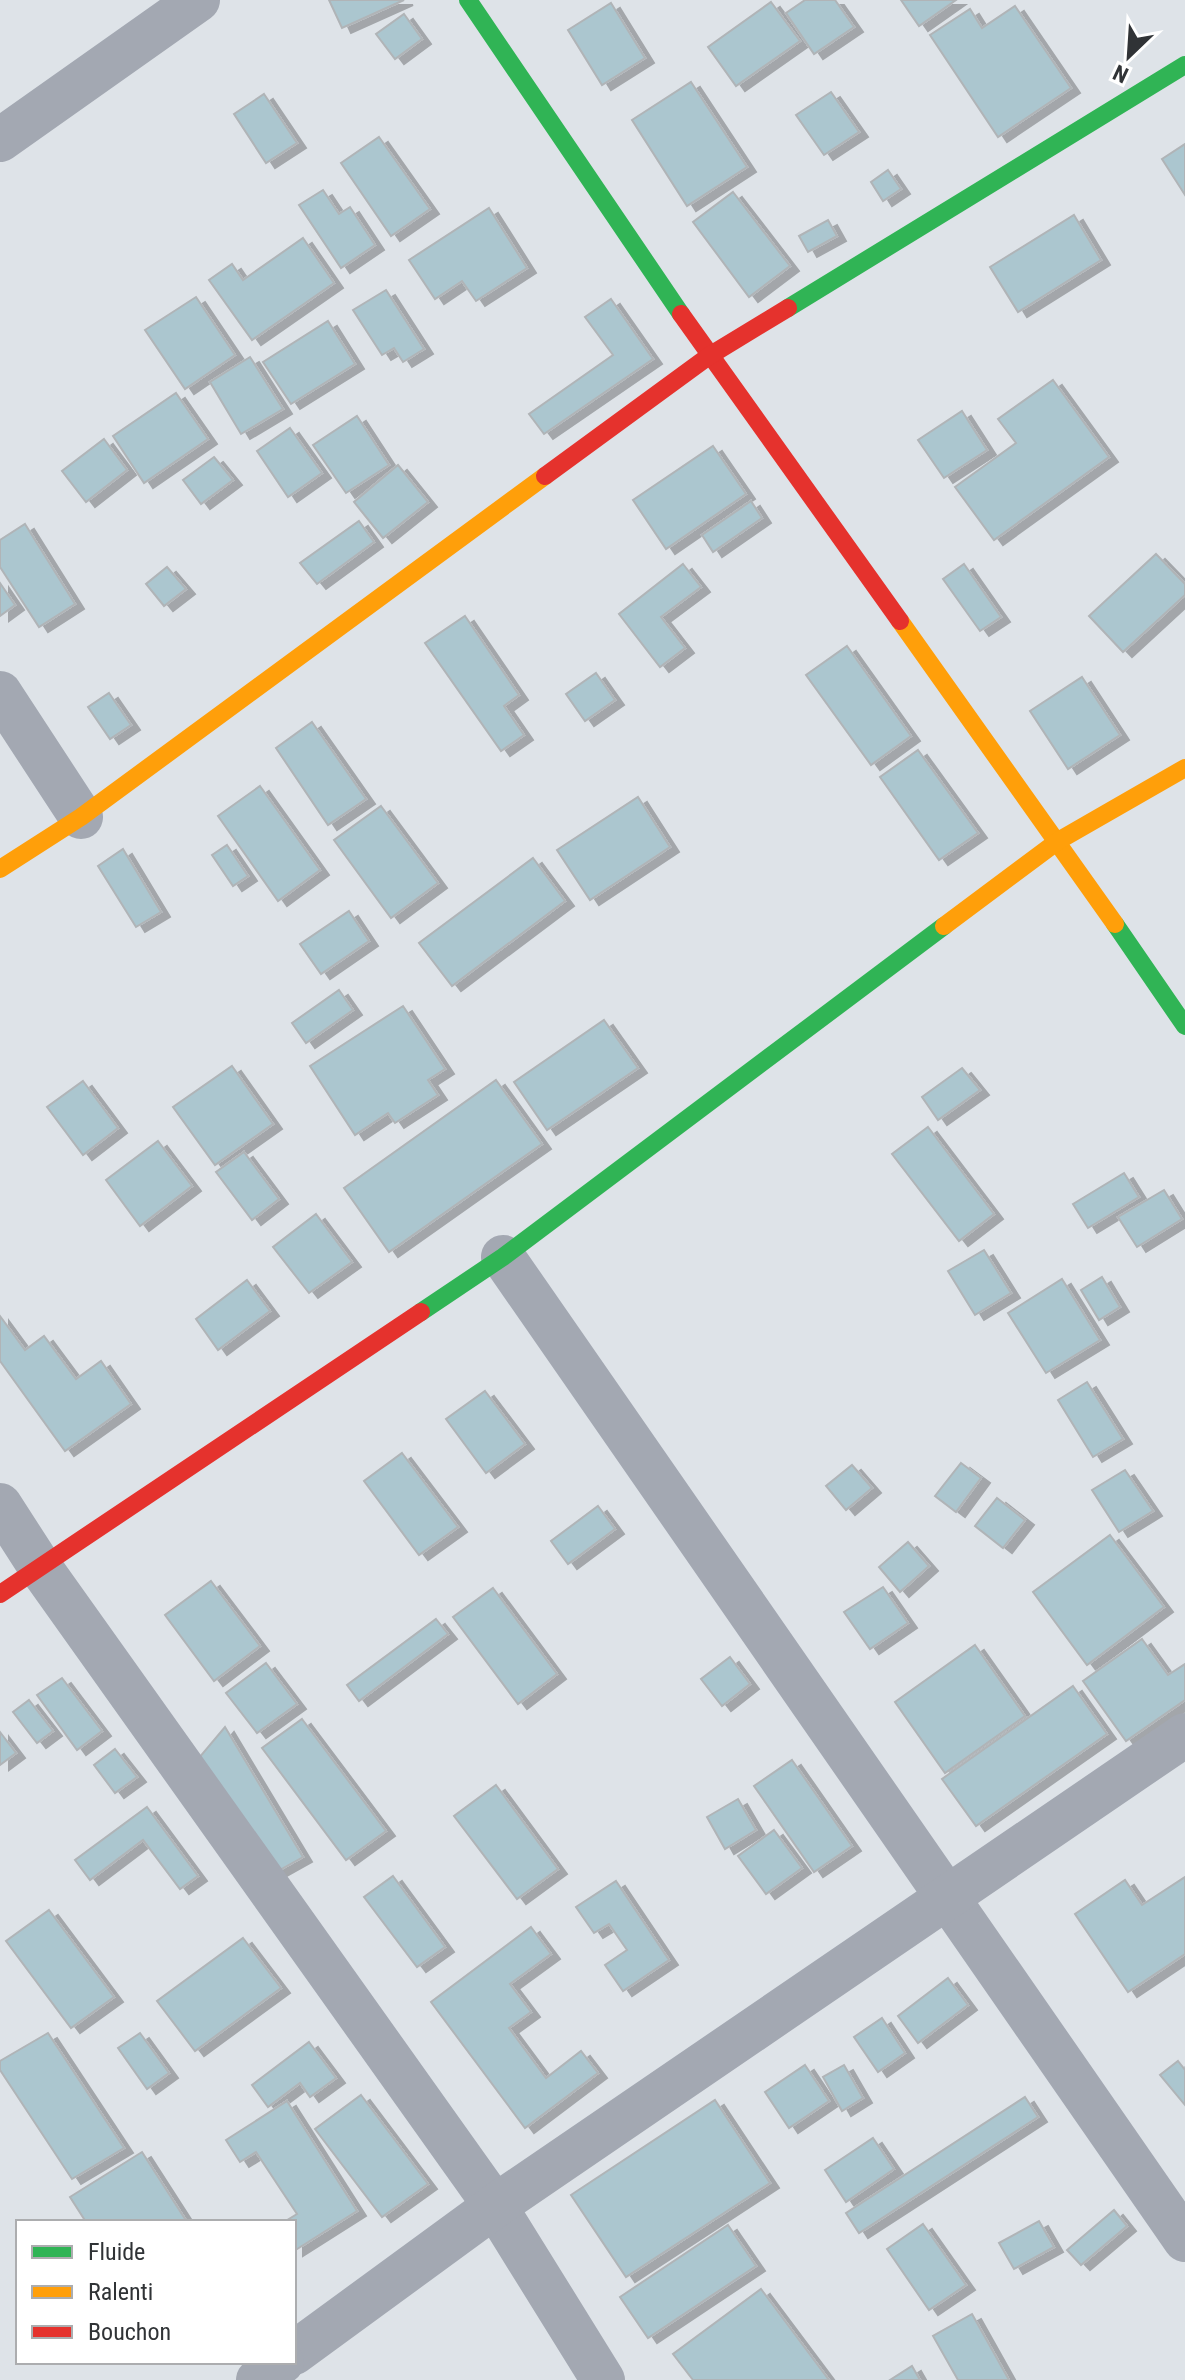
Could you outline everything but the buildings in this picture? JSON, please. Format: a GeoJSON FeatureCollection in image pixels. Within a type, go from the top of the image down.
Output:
{"type":"FeatureCollection","features":[{"type":"Feature","properties":{"kind":"street"},"geometry":{"type":"LineString","coordinates":[[0,140],[198,0]]}},
{"type":"Feature","properties":{"kind":"street"},"geometry":{"type":"LineString","coordinates":[[468,0],[709,356],[1058,841],[1185,1026]]}},
{"type":"Feature","properties":{"kind":"street"},"geometry":{"type":"LineString","coordinates":[[0,869],[81,817],[709,356],[1185,65]]}},
{"type":"Feature","properties":{"kind":"street"},"geometry":{"type":"LineString","coordinates":[[0,693],[81,817]]}},
{"type":"Feature","properties":{"kind":"street"},"geometry":{"type":"LineString","coordinates":[[0,1594],[503,1257],[1058,841],[1185,768]]}},
{"type":"Feature","properties":{"kind":"street"},"geometry":{"type":"LineString","coordinates":[[503,1257],[1185,2240]]}},
{"type":"Feature","properties":{"kind":"street"},"geometry":{"type":"LineString","coordinates":[[0,1505],[40,1567],[495,2206],[603,2380]]}},
{"type":"Feature","properties":{"kind":"street"},"geometry":{"type":"LineString","coordinates":[[296,2352],[495,2206],[1185,1735]]}},
{"type":"Feature","properties":{"kind":"street"},"geometry":{"type":"LineString","coordinates":[[258,2380],[279,2364]]}},
{"type":"Feature","properties":{"kind":"traffic: fast"},"geometry":{"type":"LineString","coordinates":[[468,0],[681,314]]}},
{"type":"Feature","properties":{"kind":"traffic: fast"},"geometry":{"type":"LineString","coordinates":[[788,308],[1185,65]]}},
{"type":"Feature","properties":{"kind":"traffic: fast"},"geometry":{"type":"LineString","coordinates":[[1115,924],[1185,1026]]}},
{"type":"Feature","properties":{"kind":"traffic: fast"},"geometry":{"type":"LineString","coordinates":[[421,1312],[503,1257],[944,926]]}},
{"type":"Feature","properties":{"kind":"traffic: slow"},"geometry":{"type":"LineString","coordinates":[[0,869],[81,817],[545,476]]}},
{"type":"Feature","properties":{"kind":"traffic: slow"},"geometry":{"type":"LineString","coordinates":[[900,621],[1115,924]]}},
{"type":"Feature","properties":{"kind":"traffic: slow"},"geometry":{"type":"LineString","coordinates":[[944,926],[1058,841],[1185,768]]}},
{"type":"Feature","properties":{"kind":"traffic: jam"},"geometry":{"type":"LineString","coordinates":[[545,476],[709,356],[788,308]]}},
{"type":"Feature","properties":{"kind":"traffic: jam"},"geometry":{"type":"LineString","coordinates":[[681,314],[900,621]]}},
{"type":"Feature","properties":{"kind":"traffic: jam"},"geometry":{"type":"LineString","coordinates":[[0,1594],[421,1312]]}}]}
